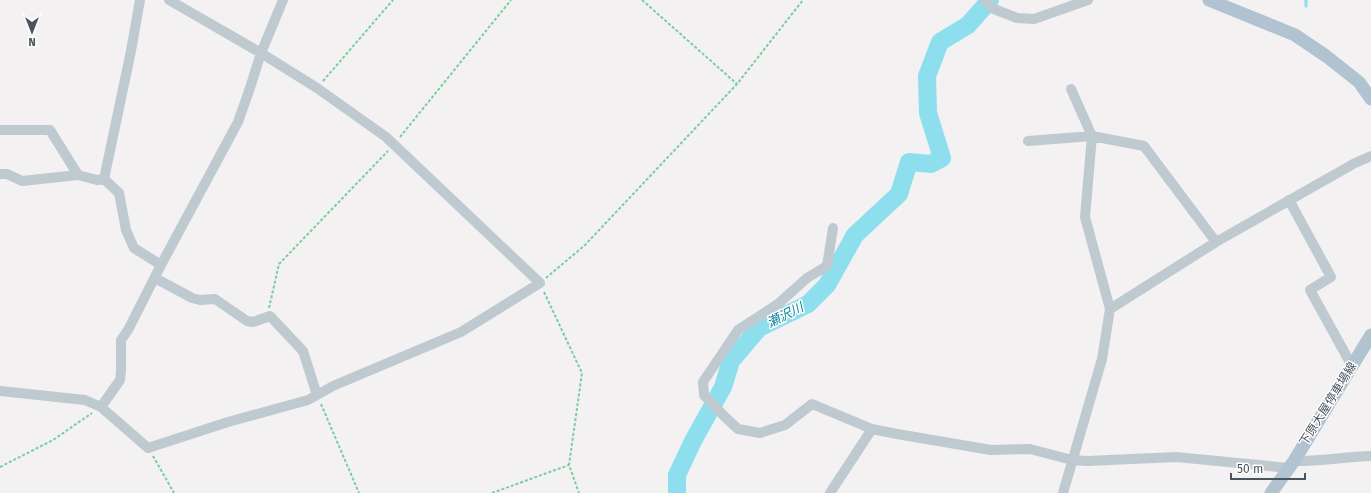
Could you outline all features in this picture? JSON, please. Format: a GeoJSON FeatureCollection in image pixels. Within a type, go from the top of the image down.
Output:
{"type":"FeatureCollection","features":[{"type":"Feature","properties":{"kind":"main road"},"geometry":{"type":"LineString","coordinates":[[1209,0],[1295,35],[1326,56],[1359,82],[1371,99]]}},
{"type":"Feature","properties":{"kind":"main road","name":"下原大屋停車場線"},"geometry":{"type":"LineString","coordinates":[[1271,493],[1291,464],[1371,335]]}},
{"type":"Feature","properties":{"kind":"street"},"geometry":{"type":"LineString","coordinates":[[104,179],[131,52],[140,0]]}},
{"type":"Feature","properties":{"kind":"street"},"geometry":{"type":"LineString","coordinates":[[0,391],[85,400],[101,407],[148,448],[228,422],[308,400],[333,386],[461,332],[540,283],[386,137],[317,88],[261,53],[169,0]]}},
{"type":"Feature","properties":{"kind":"street"},"geometry":{"type":"LineString","coordinates":[[101,407],[120,380],[121,340],[128,330],[154,278],[238,122],[261,53],[283,0]]}},
{"type":"Feature","properties":{"kind":"street"},"geometry":{"type":"LineString","coordinates":[[984,0],[994,9],[1017,18],[1034,19],[1088,0]]}},
{"type":"Feature","properties":{"kind":"street"},"geometry":{"type":"LineString","coordinates":[[1063,493],[1102,359],[1110,309],[1085,217],[1092,136],[1071,89]]}},
{"type":"Feature","properties":{"kind":"street"},"geometry":{"type":"LineString","coordinates":[[0,130],[50,130],[78,175]]}},
{"type":"Feature","properties":{"kind":"street"},"geometry":{"type":"LineString","coordinates":[[1028,141],[1092,136],[1144,146],[1216,242]]}},
{"type":"Feature","properties":{"kind":"street"},"geometry":{"type":"LineString","coordinates":[[1110,309],[1216,242],[1355,163],[1371,156]]}},
{"type":"Feature","properties":{"kind":"street"},"geometry":{"type":"LineString","coordinates":[[0,174],[7,174],[22,181],[78,175],[97,180],[104,179]]}},
{"type":"Feature","properties":{"kind":"street"},"geometry":{"type":"LineString","coordinates":[[104,179],[119,193],[126,230],[134,248],[161,265]]}},
{"type":"Feature","properties":{"kind":"street"},"geometry":{"type":"LineString","coordinates":[[1289,200],[1331,277],[1310,290],[1352,366]]}},
{"type":"Feature","properties":{"kind":"street"},"geometry":{"type":"LineString","coordinates":[[833,228],[827,266],[807,278],[778,304],[738,330],[703,382],[704,395],[738,429],[760,433],[785,425],[812,404],[872,429],[991,450],[1030,449],[1072,460],[1088,461],[1176,457],[1291,464],[1371,456]]}},
{"type":"Feature","properties":{"kind":"street"},"geometry":{"type":"LineString","coordinates":[[154,278],[192,298],[200,300],[216,300],[247,321],[253,322],[270,316],[303,351],[317,395]]}},
{"type":"Feature","properties":{"kind":"street"},"geometry":{"type":"LineString","coordinates":[[830,493],[872,429]]}},
{"type":"Feature","properties":{"kind":"path"},"geometry":{"type":"LineString","coordinates":[[317,88],[393,0]]}},
{"type":"Feature","properties":{"kind":"path"},"geometry":{"type":"LineString","coordinates":[[270,316],[268,311],[279,264],[394,144],[511,0]]}},
{"type":"Feature","properties":{"kind":"path"},"geometry":{"type":"LineString","coordinates":[[642,0],[737,84]]}},
{"type":"Feature","properties":{"kind":"path"},"geometry":{"type":"LineString","coordinates":[[579,493],[569,465],[582,373],[540,283],[585,245],[737,84],[802,0]]}},
{"type":"Feature","properties":{"kind":"path"},"geometry":{"type":"LineString","coordinates":[[317,395],[359,493]]}},
{"type":"Feature","properties":{"kind":"path"},"geometry":{"type":"LineString","coordinates":[[0,467],[53,440],[101,407]]}},
{"type":"Feature","properties":{"kind":"path"},"geometry":{"type":"LineString","coordinates":[[148,448],[174,493]]}},
{"type":"Feature","properties":{"kind":"path"},"geometry":{"type":"LineString","coordinates":[[492,493],[569,465]]}},
{"type":"Feature","properties":{"kind":"waterway","name":"瀬沢川"},"geometry":{"type":"LineString","coordinates":[[677,493],[677,475],[693,441],[723,387],[731,361],[759,328],[808,304],[827,285],[855,235],[899,194],[909,162],[931,164],[942,158],[928,113],[927,76],[940,42],[968,25],[990,0]]}},
{"type":"Feature","properties":{"kind":"waterway"},"geometry":{"type":"LineString","coordinates":[[1306,0],[1306,6]]}}]}
